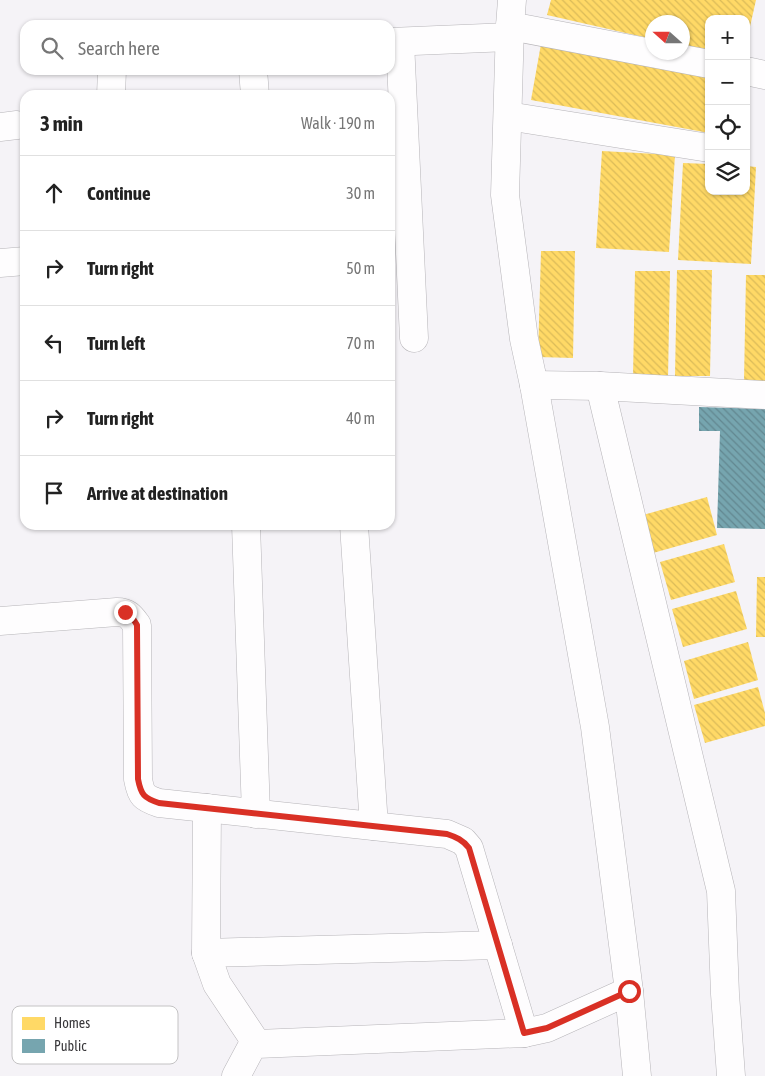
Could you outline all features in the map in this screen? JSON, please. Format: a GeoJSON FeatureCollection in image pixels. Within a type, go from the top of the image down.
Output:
{"type":"FeatureCollection","features":[{"type":"Feature","properties":{"kind":"street"},"geometry":{"type":"LineString","coordinates":[[510,21],[505,195],[524,338],[595,727],[629,991],[637,1076]]}},
{"type":"Feature","properties":{"kind":"street"},"geometry":{"type":"LineString","coordinates":[[414,338],[395,42],[510,21],[705,63]]}},
{"type":"Feature","properties":{"kind":"street"},"geometry":{"type":"LineString","coordinates":[[750,72],[765,75]]}},
{"type":"Feature","properties":{"kind":"street"},"geometry":{"type":"LineString","coordinates":[[111,90],[112,75]]}},
{"type":"Feature","properties":{"kind":"street"},"geometry":{"type":"LineString","coordinates":[[253,75],[254,90]]}},
{"type":"Feature","properties":{"kind":"street"},"geometry":{"type":"LineString","coordinates":[[508,116],[705,147]]}},
{"type":"Feature","properties":{"kind":"street"},"geometry":{"type":"LineString","coordinates":[[0,263],[20,261]]}},
{"type":"Feature","properties":{"kind":"street"},"geometry":{"type":"LineString","coordinates":[[534,385],[600,386],[765,395]]}},
{"type":"Feature","properties":{"kind":"street"},"geometry":{"type":"LineString","coordinates":[[600,386],[721,891],[725,994],[731,1076]]}},
{"type":"Feature","properties":{"kind":"street"},"geometry":{"type":"LineString","coordinates":[[246,530],[256,814]]}},
{"type":"Feature","properties":{"kind":"street"},"geometry":{"type":"LineString","coordinates":[[354,530],[374,826]]}},
{"type":"Feature","properties":{"kind":"street"},"geometry":{"type":"LineString","coordinates":[[0,621],[117,612],[125,612],[132,617],[137,625],[138,779],[140,790],[146,799],[159,803],[447,834],[464,841],[469,848],[524,1033]]}},
{"type":"Feature","properties":{"kind":"street"},"geometry":{"type":"LineString","coordinates":[[207,808],[206,954],[217,984],[257,1044]]}},
{"type":"Feature","properties":{"kind":"street"},"geometry":{"type":"LineString","coordinates":[[206,954],[498,945]]}},
{"type":"Feature","properties":{"kind":"street"},"geometry":{"type":"LineString","coordinates":[[236,1076],[251,1048],[257,1044],[524,1033],[547,1028],[629,991]]}},
{"type":"Feature","properties":{"kind":"building: Homes"},"geometry":{"type":"Polygon","coordinates":[[[551,0],[756,0],[750,27],[750,15],[705,15],[705,51],[690,48],[690,15],[645,15],[645,37],[547,15],[551,0]]]}},
{"type":"Feature","properties":{"kind":"building: Homes"},"geometry":{"type":"Polygon","coordinates":[[[541,44],[705,73],[705,132],[531,100],[541,44]]]}},
{"type":"Feature","properties":{"kind":"building: Homes"},"geometry":{"type":"Polygon","coordinates":[[[602,151],[675,155],[669,252],[596,248],[602,151]]]}},
{"type":"Feature","properties":{"kind":"building: Homes"},"geometry":{"type":"Polygon","coordinates":[[[683,163],[705,164],[705,195],[750,195],[750,166],[756,167],[751,264],[678,260],[683,163]]]}},
{"type":"Feature","properties":{"kind":"building: Homes"},"geometry":{"type":"Polygon","coordinates":[[[541,251],[575,251],[573,358],[538,357],[541,251]]]}},
{"type":"Feature","properties":{"kind":"building: Homes"},"geometry":{"type":"Polygon","coordinates":[[[677,270],[712,270],[710,376],[675,376],[677,270]]]}},
{"type":"Feature","properties":{"kind":"building: Homes"},"geometry":{"type":"Polygon","coordinates":[[[635,271],[670,271],[668,378],[633,377],[635,271]]]}},
{"type":"Feature","properties":{"kind":"building: Homes"},"geometry":{"type":"Polygon","coordinates":[[[746,275],[765,275],[765,382],[744,381],[746,275]]]}},
{"type":"Feature","properties":{"kind":"building: Homes"},"geometry":{"type":"Polygon","coordinates":[[[707,497],[717,535],[653,553],[643,515],[707,497]]]}},
{"type":"Feature","properties":{"kind":"building: Homes"},"geometry":{"type":"Polygon","coordinates":[[[724,544],[735,582],[671,600],[660,562],[724,544]]]}},
{"type":"Feature","properties":{"kind":"building: Homes"},"geometry":{"type":"Polygon","coordinates":[[[757,577],[765,577],[765,637],[756,637],[757,577]]]}},
{"type":"Feature","properties":{"kind":"building: Homes"},"geometry":{"type":"Polygon","coordinates":[[[736,591],[747,629],[683,647],[672,609],[736,591]]]}},
{"type":"Feature","properties":{"kind":"building: Homes"},"geometry":{"type":"Polygon","coordinates":[[[748,642],[758,680],[694,699],[684,661],[748,642]]]}},
{"type":"Feature","properties":{"kind":"building: Homes"},"geometry":{"type":"Polygon","coordinates":[[[758,687],[765,713],[765,726],[705,743],[694,705],[758,687]]]}},
{"type":"Feature","properties":{"kind":"building: Public"},"geometry":{"type":"Polygon","coordinates":[[[699,407],[765,409],[765,529],[717,528],[720,431],[699,431],[699,407]]]}},
{"type":"Feature","properties":{"kind":"route"},"geometry":{"type":"LineString","coordinates":[[125,612],[132,617],[137,625],[138,779],[140,790],[146,799],[159,803],[447,834],[455,837],[464,841],[469,848],[524,1033],[547,1028],[629,991]]}}]}
